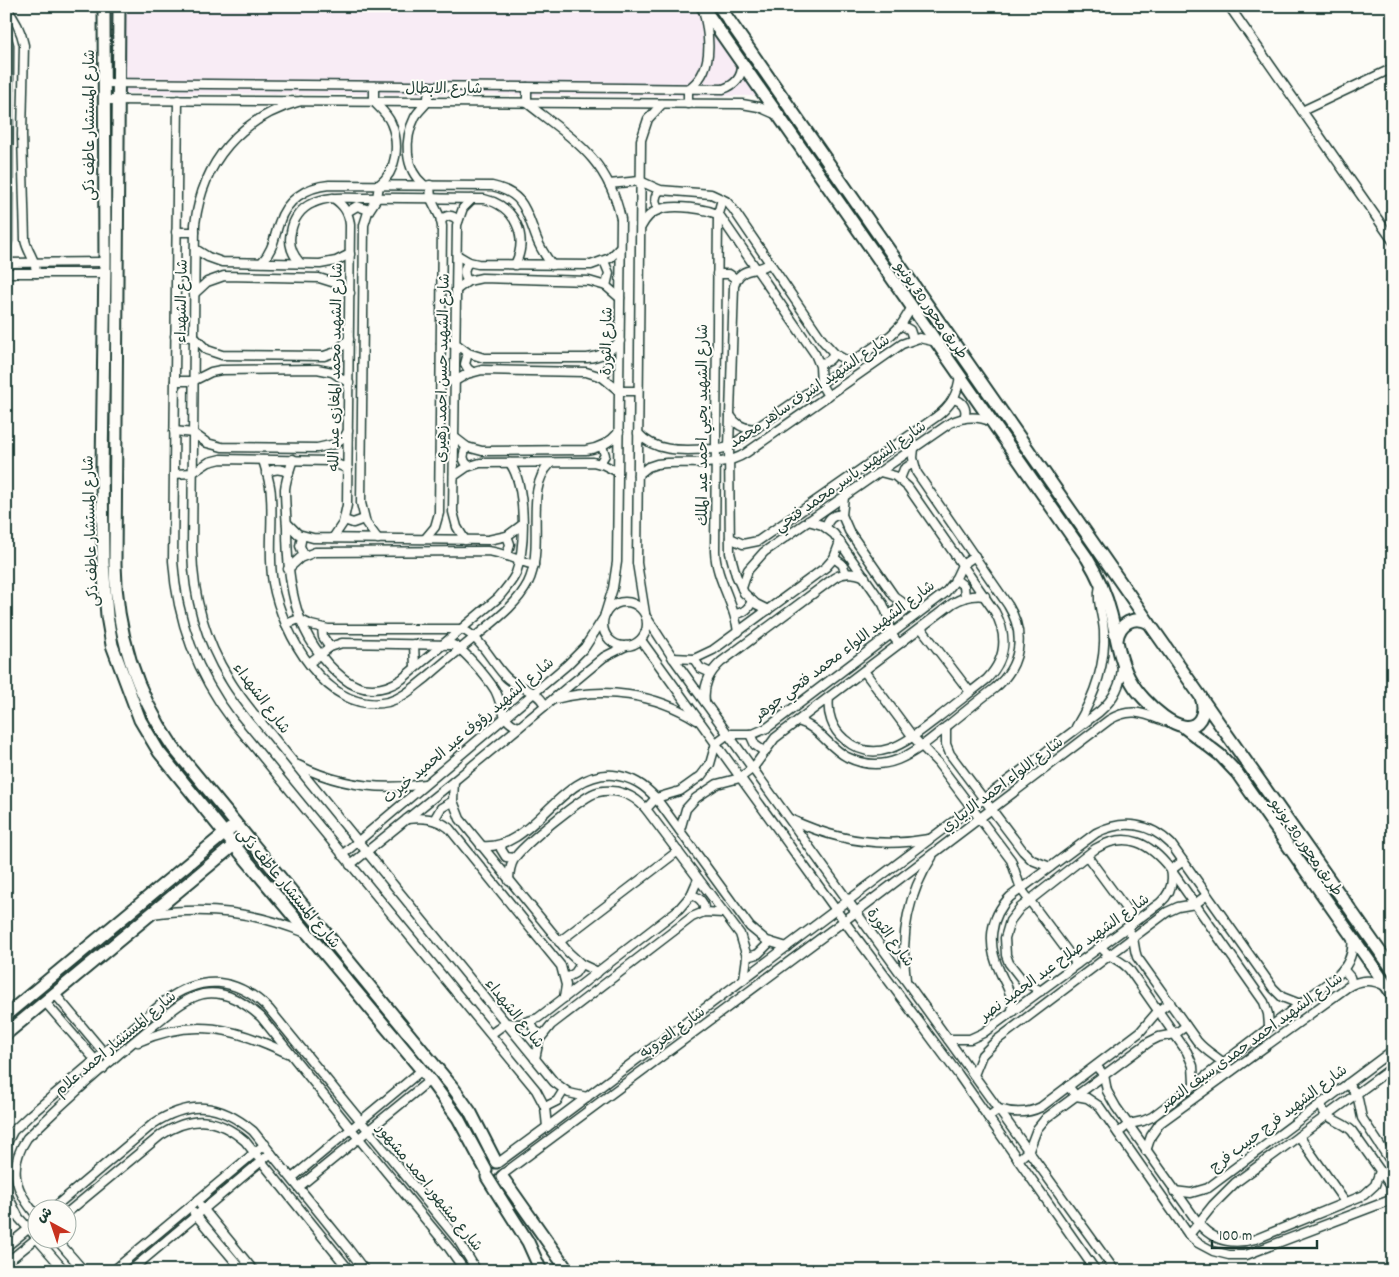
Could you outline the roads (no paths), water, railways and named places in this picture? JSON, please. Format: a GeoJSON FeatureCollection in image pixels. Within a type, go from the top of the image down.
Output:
{"type":"FeatureCollection","features":[{"type":"Feature","properties":{"kind":"street"},"geometry":{"type":"LineString","coordinates":[[97,6],[104,21]]}},
{"type":"Feature","properties":{"kind":"street","name":"شارع المستشار عاطف ذكى"},"geometry":{"type":"LineString","coordinates":[[104,6],[103,563],[107,616],[112,644],[140,720],[159,752],[248,862],[422,1070],[458,1118],[487,1174],[532,1249],[541,1271]]}},
{"type":"Feature","properties":{"kind":"street","name":"شارع المستشار عاطف ذكى"},"geometry":{"type":"LineString","coordinates":[[119,6],[115,564],[116,596],[121,629],[135,676],[156,720],[173,747],[460,1096],[497,1163]]}},
{"type":"Feature","properties":{"kind":"street"},"geometry":{"type":"LineString","coordinates":[[688,104],[688,89],[697,84],[701,78],[708,56],[708,33],[702,6]]}},
{"type":"Feature","properties":{"kind":"street","name":"طريق محور 30 يونيو"},"geometry":{"type":"LineString","coordinates":[[702,6],[1082,550],[1101,583],[1111,611],[1122,661],[1128,677],[1144,699],[1157,711],[1180,725],[1220,755],[1237,773],[1390,991]]}},
{"type":"Feature","properties":{"kind":"street","name":"طريق محور 30 يونيو"},"geometry":{"type":"LineString","coordinates":[[718,6],[1393,970]]}},
{"type":"Feature","properties":{"kind":"street"},"geometry":{"type":"LineString","coordinates":[[1229,6],[1393,241]]}},
{"type":"Feature","properties":{"kind":"street"},"geometry":{"type":"LineString","coordinates":[[6,9],[17,22],[22,33],[24,45],[22,122],[25,223],[27,247],[36,262],[36,273]]}},
{"type":"Feature","properties":{"kind":"street"},"geometry":{"type":"LineString","coordinates":[[6,35],[9,45],[7,88],[8,241],[6,247]]}},
{"type":"Feature","properties":{"kind":"street","name":"شارع الابطال"},"geometry":{"type":"LineString","coordinates":[[104,83],[688,89],[728,87],[740,75],[742,63]]}},
{"type":"Feature","properties":{"kind":"street"},"geometry":{"type":"LineString","coordinates":[[1302,110],[1393,68]]}},
{"type":"Feature","properties":{"kind":"street"},"geometry":{"type":"LineString","coordinates":[[374,86],[374,102],[391,123],[396,142],[393,167],[387,179],[379,185],[377,198]]}},
{"type":"Feature","properties":{"kind":"street"},"geometry":{"type":"LineString","coordinates":[[428,86],[427,102],[419,111],[414,121],[408,149],[411,169],[416,178],[427,185],[430,199]]}},
{"type":"Feature","properties":{"kind":"street"},"geometry":{"type":"LineString","coordinates":[[527,87],[528,103]]}},
{"type":"Feature","properties":{"kind":"street","name":"شارع الابطال"},"geometry":{"type":"LineString","coordinates":[[104,100],[753,105],[765,109],[780,118]]}},
{"type":"Feature","properties":{"kind":"street","name":"شارع الشهداء"},"geometry":{"type":"LineString","coordinates":[[178,100],[173,561],[184,627],[198,664],[210,688],[233,721],[536,1090],[545,1106],[547,1128]]}},
{"type":"Feature","properties":{"kind":"street","name":"شارع الشهداء"},"geometry":{"type":"LineString","coordinates":[[300,101],[279,108],[259,118],[241,132],[225,149],[212,168],[202,190],[196,212],[192,473],[193,570],[199,606],[208,637],[221,666],[238,694],[554,1082],[564,1090],[587,1098]]}},
{"type":"Feature","properties":{"kind":"street","name":"شارع الثورة"},"geometry":{"type":"LineString","coordinates":[[528,103],[586,150],[599,166],[610,184],[621,219],[617,562],[613,588],[604,616]]}},
{"type":"Feature","properties":{"kind":"street","name":"شارع الثورة"},"geometry":{"type":"LineString","coordinates":[[662,104],[652,114],[642,133],[640,181],[637,563],[646,616],[673,658],[1030,1150],[1115,1271]]}},
{"type":"Feature","properties":{"kind":"street"},"geometry":{"type":"LineString","coordinates":[[8,121],[22,122]]}},
{"type":"Feature","properties":{"kind":"street"},"geometry":{"type":"LineString","coordinates":[[610,184],[640,181],[660,190],[706,194],[722,199],[733,209],[823,341],[833,353],[851,363]]}},
{"type":"Feature","properties":{"kind":"street"},"geometry":{"type":"LineString","coordinates":[[262,262],[272,248],[281,218],[288,207],[298,196],[313,188],[329,184],[427,185],[492,186],[506,190],[518,198],[526,208],[541,249],[552,265]]}},
{"type":"Feature","properties":{"kind":"street"},"geometry":{"type":"LineString","coordinates":[[659,210],[655,200],[656,194],[660,190]]}},
{"type":"Feature","properties":{"kind":"street"},"geometry":{"type":"LineString","coordinates":[[333,198],[347,212],[358,206],[369,210]]}},
{"type":"Feature","properties":{"kind":"street"},"geometry":{"type":"LineString","coordinates":[[300,263],[291,248],[290,234],[294,221],[302,210],[314,202],[333,198],[377,198],[490,200],[504,207],[514,218],[521,235],[521,247],[515,265]]}},
{"type":"Feature","properties":{"kind":"street","name":"شارع الشهيد محمد المغازى عبد الله"},"geometry":{"type":"LineString","coordinates":[[377,198],[369,210],[364,225],[361,503],[364,519],[369,529],[378,538]]}},
{"type":"Feature","properties":{"kind":"street","name":"شارع الشهيد حسن احمد زهيرى"},"geometry":{"type":"LineString","coordinates":[[430,199],[441,221],[438,518]]}},
{"type":"Feature","properties":{"kind":"street","name":"شارع الشهيد حسن احمد زهيرى"},"geometry":{"type":"LineString","coordinates":[[465,540],[459,532],[454,517],[456,290],[458,221],[463,208],[472,199]]}},
{"type":"Feature","properties":{"kind":"street","name":"شارع الشهيد يحيي احمد عبد الملك"},"geometry":{"type":"LineString","coordinates":[[722,199],[718,214],[715,561],[719,578],[735,614],[738,632]]}},
{"type":"Feature","properties":{"kind":"street"},"geometry":{"type":"LineString","coordinates":[[640,229],[647,218],[659,210],[669,208],[706,210],[718,214],[812,349],[819,362],[821,384],[828,396]]}},
{"type":"Feature","properties":{"kind":"street","name":"شارع الشهيد محمد المغازى عبد الله"},"geometry":{"type":"LineString","coordinates":[[333,538],[344,520],[347,505],[350,226],[347,212]]}},
{"type":"Feature","properties":{"kind":"street"},"geometry":{"type":"LineString","coordinates":[[441,221],[449,215],[458,221]]}},
{"type":"Feature","properties":{"kind":"street"},"geometry":{"type":"LineString","coordinates":[[8,223],[25,223]]}},
{"type":"Feature","properties":{"kind":"street"},"geometry":{"type":"LineString","coordinates":[[277,231],[290,234]]}},
{"type":"Feature","properties":{"kind":"street"},"geometry":{"type":"LineString","coordinates":[[521,235],[534,231]]}},
{"type":"Feature","properties":{"kind":"street"},"geometry":{"type":"LineString","coordinates":[[176,232],[195,232]]}},
{"type":"Feature","properties":{"kind":"street"},"geometry":{"type":"LineString","coordinates":[[457,255],[469,262],[478,264],[590,265],[604,261],[620,248]]}},
{"type":"Feature","properties":{"kind":"street"},"geometry":{"type":"LineString","coordinates":[[195,249],[217,261],[332,262],[350,254]]}},
{"type":"Feature","properties":{"kind":"street"},"geometry":{"type":"LineString","coordinates":[[604,261],[609,274],[606,286]]}},
{"type":"Feature","properties":{"kind":"street"},"geometry":{"type":"LineString","coordinates":[[6,263],[36,262],[105,267]]}},
{"type":"Feature","properties":{"kind":"street"},"geometry":{"type":"LineString","coordinates":[[468,281],[464,270],[469,262]]}},
{"type":"Feature","properties":{"kind":"street"},"geometry":{"type":"LineString","coordinates":[[717,274],[729,274],[736,280],[745,271],[757,269],[770,263]]}},
{"type":"Feature","properties":{"kind":"street"},"geometry":{"type":"LineString","coordinates":[[6,273],[36,273],[105,267]]}},
{"type":"Feature","properties":{"kind":"street"},"geometry":{"type":"LineString","coordinates":[[194,294],[207,282],[224,276],[319,278],[336,283],[350,293]]}},
{"type":"Feature","properties":{"kind":"street"},"geometry":{"type":"LineString","coordinates":[[456,290],[468,281],[482,278],[589,280],[606,286],[620,298]]}},
{"type":"Feature","properties":{"kind":"street","name":"شارع الشهيد يحيي احمد عبد الملك"},"geometry":{"type":"LineString","coordinates":[[736,280],[733,292],[729,447],[730,538],[733,568],[742,588],[752,601],[768,610]]}},
{"type":"Feature","properties":{"kind":"street","name":"شارع الشهيد اشرف ساهر محمد"},"geometry":{"type":"LineString","coordinates":[[638,433],[649,443],[663,448],[716,449],[729,447],[891,335],[902,325],[912,307]]}},
{"type":"Feature","properties":{"kind":"street"},"geometry":{"type":"LineString","coordinates":[[902,325],[910,330],[913,339]]}},
{"type":"Feature","properties":{"kind":"street"},"geometry":{"type":"LineString","coordinates":[[175,336],[194,337],[207,350],[222,355],[318,356],[336,352],[349,339]]}},
{"type":"Feature","properties":{"kind":"street","name":"شارع الشهيد اشرف ساهر محمد"},"geometry":{"type":"LineString","coordinates":[[638,475],[648,467],[657,464],[729,461],[746,453],[902,344],[913,339],[925,338],[937,342]]}},
{"type":"Feature","properties":{"kind":"street"},"geometry":{"type":"LineString","coordinates":[[441,343],[456,344],[468,353],[484,358],[587,358],[608,352],[620,341]]}},
{"type":"Feature","properties":{"kind":"street"},"geometry":{"type":"LineString","coordinates":[[602,377],[607,371],[609,363],[608,352]]}},
{"type":"Feature","properties":{"kind":"street"},"geometry":{"type":"LineString","coordinates":[[468,353],[465,364],[472,372]]}},
{"type":"Feature","properties":{"kind":"street"},"geometry":{"type":"LineString","coordinates":[[819,362],[830,360],[833,353]]}},
{"type":"Feature","properties":{"kind":"street"},"geometry":{"type":"LineString","coordinates":[[175,381],[193,381],[211,372],[221,370],[316,369],[332,372],[349,383]]}},
{"type":"Feature","properties":{"kind":"street"},"geometry":{"type":"LineString","coordinates":[[440,380],[455,380],[472,372],[482,370],[586,372],[602,377],[619,390],[638,391]]}},
{"type":"Feature","properties":{"kind":"street"},"geometry":{"type":"LineString","coordinates":[[103,375],[117,376]]}},
{"type":"Feature","properties":{"kind":"street","name":"شارع الشهيد ياسر محمد فتحي"},"geometry":{"type":"LineString","coordinates":[[748,544],[762,538],[936,417],[949,406],[953,399],[959,384],[960,375]]}},
{"type":"Feature","properties":{"kind":"street"},"geometry":{"type":"LineString","coordinates":[[953,399],[963,404],[966,412],[964,418],[979,418],[993,422]]}},
{"type":"Feature","properties":{"kind":"street"},"geometry":{"type":"LineString","coordinates":[[730,415],[743,428],[757,428]]}},
{"type":"Feature","properties":{"kind":"street","name":"شارع الشهيد ياسر محمد فتحي"},"geometry":{"type":"LineString","coordinates":[[742,588],[748,570],[760,556],[914,448],[950,424],[964,418]]}},
{"type":"Feature","properties":{"kind":"street"},"geometry":{"type":"LineString","coordinates":[[174,431],[193,433],[202,440],[222,447],[317,448],[329,447],[340,441],[348,431]]}},
{"type":"Feature","properties":{"kind":"street"},"geometry":{"type":"LineString","coordinates":[[454,437],[467,447],[482,451],[586,450],[602,446],[619,432]]}},
{"type":"Feature","properties":{"kind":"street"},"geometry":{"type":"LineString","coordinates":[[600,464],[605,455],[602,446]]}},
{"type":"Feature","properties":{"kind":"street"},"geometry":{"type":"LineString","coordinates":[[329,447],[333,454],[330,461]]}},
{"type":"Feature","properties":{"kind":"street"},"geometry":{"type":"LineString","coordinates":[[467,447],[463,456],[469,466]]}},
{"type":"Feature","properties":{"kind":"street"},"geometry":{"type":"LineString","coordinates":[[798,721],[814,728],[838,752],[852,759],[867,763],[896,761],[913,753],[964,713],[1002,682],[1013,667],[1019,643],[1018,627],[1012,612],[917,473],[914,464],[914,448]]}},
{"type":"Feature","properties":{"kind":"street"},"geometry":{"type":"LineString","coordinates":[[174,474],[192,473],[215,460],[293,459],[330,461],[348,469]]}},
{"type":"Feature","properties":{"kind":"street"},"geometry":{"type":"LineString","coordinates":[[293,459],[285,490],[286,523],[288,569],[299,619],[311,641],[333,669],[351,684],[368,689],[377,689],[394,684],[444,644],[505,590],[516,573],[522,552],[521,506],[518,480],[510,464]]}},
{"type":"Feature","properties":{"kind":"street"},"geometry":{"type":"LineString","coordinates":[[263,460],[272,496],[271,569],[275,595],[286,624],[295,643],[309,663],[328,684],[346,697],[362,702],[378,703],[400,697],[411,690],[517,600],[528,582],[534,565],[538,483],[541,475],[550,464]]}},
{"type":"Feature","properties":{"kind":"street"},"geometry":{"type":"LineString","coordinates":[[454,476],[469,466],[480,463],[550,464],[587,462],[600,464],[618,472]]}},
{"type":"Feature","properties":{"kind":"street"},"geometry":{"type":"LineString","coordinates":[[900,479],[904,469],[914,464]]}},
{"type":"Feature","properties":{"kind":"street"},"geometry":{"type":"LineString","coordinates":[[266,473],[280,469],[289,473]]}},
{"type":"Feature","properties":{"kind":"street"},"geometry":{"type":"LineString","coordinates":[[828,698],[830,716],[834,727],[846,741],[869,751],[882,751],[898,746],[913,737],[970,692],[992,674],[1002,656],[1004,634],[999,619],[985,596],[908,486],[890,474],[880,472]]}},
{"type":"Feature","properties":{"kind":"street"},"geometry":{"type":"LineString","coordinates":[[844,497],[842,514],[849,531],[890,591],[900,601],[920,612]]}},
{"type":"Feature","properties":{"kind":"street"},"geometry":{"type":"LineString","coordinates":[[521,506],[536,506]]}},
{"type":"Feature","properties":{"kind":"street"},"geometry":{"type":"LineString","coordinates":[[826,528],[830,519],[842,514]]}},
{"type":"Feature","properties":{"kind":"street"},"geometry":{"type":"LineString","coordinates":[[425,539],[438,518],[454,517]]}},
{"type":"Feature","properties":{"kind":"street"},"geometry":{"type":"LineString","coordinates":[[344,520],[353,523],[364,519]]}},
{"type":"Feature","properties":{"kind":"street"},"geometry":{"type":"LineString","coordinates":[[808,521],[826,528],[840,542],[883,604],[887,614],[890,634],[899,644]]}},
{"type":"Feature","properties":{"kind":"street"},"geometry":{"type":"LineString","coordinates":[[286,523],[293,531],[302,536],[465,540],[495,540],[507,536],[522,525]]}},
{"type":"Feature","properties":{"kind":"street"},"geometry":{"type":"LineString","coordinates":[[302,536],[300,546],[304,555]]}},
{"type":"Feature","properties":{"kind":"street"},"geometry":{"type":"LineString","coordinates":[[507,536],[510,544],[507,556]]}},
{"type":"Feature","properties":{"kind":"street"},"geometry":{"type":"LineString","coordinates":[[730,538],[738,543],[748,544],[752,552],[760,556]]}},
{"type":"Feature","properties":{"kind":"street"},"geometry":{"type":"LineString","coordinates":[[673,658],[687,660],[708,654],[826,567],[834,558],[840,542]]}},
{"type":"Feature","properties":{"kind":"street"},"geometry":{"type":"LineString","coordinates":[[288,569],[304,555],[315,552],[487,551],[534,565]]}},
{"type":"Feature","properties":{"kind":"street"},"geometry":{"type":"LineString","coordinates":[[962,565],[974,556]]}},
{"type":"Feature","properties":{"kind":"street"},"geometry":{"type":"LineString","coordinates":[[834,558],[842,564],[846,574]]}},
{"type":"Feature","properties":{"kind":"street","name":"شارع الشهيد اللواء محمد فتحي جوهر"},"geometry":{"type":"LineString","coordinates":[[728,734],[750,734],[767,728],[945,593],[962,565]]}},
{"type":"Feature","properties":{"kind":"street"},"geometry":{"type":"LineString","coordinates":[[705,702],[705,687],[711,673],[721,662],[840,575],[852,573],[864,577]]}},
{"type":"Feature","properties":{"kind":"street"},"geometry":{"type":"LineString","coordinates":[[955,579],[964,586],[965,597]]}},
{"type":"Feature","properties":{"kind":"street"},"geometry":{"type":"LineString","coordinates":[[1074,731],[1092,694],[1102,661],[1104,628],[1098,599],[1101,583]]}},
{"type":"Feature","properties":{"kind":"street","name":"شارع الشهيد اللواء محمد فتحي جوهر"},"geometry":{"type":"LineString","coordinates":[[740,778],[753,768],[775,738],[953,603],[965,597],[985,596]]}},
{"type":"Feature","properties":{"kind":"street"},"geometry":{"type":"LineString","coordinates":[[990,604],[1002,596]]}},
{"type":"Feature","properties":{"kind":"street"},"geometry":{"type":"LineString","coordinates":[[735,614],[747,610],[752,601]]}},
{"type":"Feature","properties":{"kind":"street"},"geometry":{"type":"LineString","coordinates":[[887,614],[895,612],[899,607],[900,601]]}},
{"type":"Feature","properties":{"kind":"street"},"geometry":{"type":"LineString","coordinates":[[627,602],[637,605],[646,616],[647,630],[637,643],[626,646],[616,644],[608,638],[603,629],[604,616],[616,603],[627,602]]}},
{"type":"Feature","properties":{"kind":"street","name":"شارع الشهيد رؤوف عبد الحميد خيرت"},"geometry":{"type":"LineString","coordinates":[[342,855],[579,653],[604,616]]}},
{"type":"Feature","properties":{"kind":"street"},"geometry":{"type":"LineString","coordinates":[[286,624],[299,619],[322,628],[461,629],[468,632],[474,638],[510,680],[534,693],[542,699],[545,706]]}},
{"type":"Feature","properties":{"kind":"street"},"geometry":{"type":"LineString","coordinates":[[1117,640],[1120,630],[1128,622],[1139,619],[1149,623]]}},
{"type":"Feature","properties":{"kind":"street"},"geometry":{"type":"LineString","coordinates":[[322,628],[324,641],[330,647]]}},
{"type":"Feature","properties":{"kind":"street"},"geometry":{"type":"LineString","coordinates":[[921,628],[970,692]]}},
{"type":"Feature","properties":{"kind":"street","name":"شارع الثورة"},"geometry":{"type":"LineString","coordinates":[[641,640],[988,1117],[1096,1271]]}},
{"type":"Feature","properties":{"kind":"street"},"geometry":{"type":"LineString","coordinates":[[309,663],[330,647],[342,643],[453,645],[461,648],[493,687],[505,717],[511,724],[519,727]]}},
{"type":"Feature","properties":{"kind":"street"},"geometry":{"type":"LineString","coordinates":[[414,644],[415,667]]}},
{"type":"Feature","properties":{"kind":"street","name":"شارع الشهيد رؤوف عبد الحميد خيرت"},"geometry":{"type":"LineString","coordinates":[[350,865],[604,657],[626,646]]}},
{"type":"Feature","properties":{"kind":"street"},"geometry":{"type":"LineString","coordinates":[[694,659],[700,668],[711,673]]}},
{"type":"Feature","properties":{"kind":"street","name":"شارع اللواء احمد الابياري"},"geometry":{"type":"LineString","coordinates":[[848,901],[1110,702],[1120,683],[1122,661]]}},
{"type":"Feature","properties":{"kind":"street"},"geometry":{"type":"LineString","coordinates":[[864,670],[913,737],[938,763],[1011,860],[1021,889],[1077,964]]}},
{"type":"Feature","properties":{"kind":"street"},"geometry":{"type":"LineString","coordinates":[[553,699],[591,692],[629,694],[666,704],[700,722]]}},
{"type":"Feature","properties":{"kind":"street"},"geometry":{"type":"LineString","coordinates":[[1180,725],[1190,727],[1195,725],[1201,717],[1203,707],[1201,697]]}},
{"type":"Feature","properties":{"kind":"street"},"geometry":{"type":"LineString","coordinates":[[956,703],[964,713]]}},
{"type":"Feature","properties":{"kind":"street","name":"شارع اللواء احمد الابياري"},"geometry":{"type":"LineString","coordinates":[[856,912],[1114,716],[1140,712],[1180,725]]}},
{"type":"Feature","properties":{"kind":"street"},"geometry":{"type":"LineString","coordinates":[[946,727],[945,738],[948,749],[992,810],[1032,860],[1050,867]]}},
{"type":"Feature","properties":{"kind":"street"},"geometry":{"type":"LineString","coordinates":[[646,808],[656,798],[680,791],[701,776],[710,764],[716,743],[728,734]]}},
{"type":"Feature","properties":{"kind":"street"},"geometry":{"type":"LineString","coordinates":[[750,734],[755,745],[765,752]]}},
{"type":"Feature","properties":{"kind":"street"},"geometry":{"type":"LineString","coordinates":[[294,763],[325,777],[358,785],[391,788],[425,784]]}},
{"type":"Feature","properties":{"kind":"street"},"geometry":{"type":"LineString","coordinates":[[481,846],[502,844],[516,837],[570,791],[588,779],[610,775],[629,778],[646,787],[656,798],[750,927],[770,942],[787,947]]}},
{"type":"Feature","properties":{"kind":"street"},"geometry":{"type":"LineString","coordinates":[[680,830],[686,809],[696,798],[717,784],[740,778]]}},
{"type":"Feature","properties":{"kind":"street"},"geometry":{"type":"LineString","coordinates":[[454,781],[453,801],[460,820],[572,957],[581,964],[598,972]]}},
{"type":"Feature","properties":{"kind":"street"},"geometry":{"type":"LineString","coordinates":[[510,881],[510,869],[522,849],[571,808],[591,794],[606,791],[621,792],[635,798],[646,808],[740,934],[747,957],[744,980]]}},
{"type":"Feature","properties":{"kind":"street"},"geometry":{"type":"LineString","coordinates":[[202,806],[213,797]]}},
{"type":"Feature","properties":{"kind":"street"},"geometry":{"type":"LineString","coordinates":[[434,820],[441,808],[453,801]]}},
{"type":"Feature","properties":{"kind":"street"},"geometry":{"type":"LineString","coordinates":[[407,819],[422,818],[434,820],[443,824],[455,836],[558,961],[566,978],[564,998]]}},
{"type":"Feature","properties":{"kind":"street"},"geometry":{"type":"LineString","coordinates":[[788,818],[814,830],[856,840],[894,843],[931,839]]}},
{"type":"Feature","properties":{"kind":"street"},"geometry":{"type":"LineString","coordinates":[[6,1016],[236,825]]}},
{"type":"Feature","properties":{"kind":"street"},"geometry":{"type":"LineString","coordinates":[[1012,1012],[1012,997],[993,956],[991,939],[993,923],[1000,908],[1010,897],[1088,839],[1105,828],[1115,825],[1136,825],[1155,831],[1164,837],[1277,993],[1287,1000],[1300,1004]]}},
{"type":"Feature","properties":{"kind":"street"},"geometry":{"type":"LineString","coordinates":[[6,1034],[245,836]]}},
{"type":"Feature","properties":{"kind":"street"},"geometry":{"type":"LineString","coordinates":[[1088,839],[1095,849]]}},
{"type":"Feature","properties":{"kind":"street"},"geometry":{"type":"LineString","coordinates":[[1041,991],[1023,981],[1013,970],[1006,955],[1005,938],[1010,921],[1020,908],[1095,849],[1118,840],[1134,841],[1156,852],[1171,870],[1264,1002],[1269,1026]]}},
{"type":"Feature","properties":{"kind":"street"},"geometry":{"type":"LineString","coordinates":[[502,844],[502,854],[506,857],[515,858]]}},
{"type":"Feature","properties":{"kind":"street"},"geometry":{"type":"LineString","coordinates":[[559,942],[678,851]]}},
{"type":"Feature","properties":{"kind":"street"},"geometry":{"type":"LineString","coordinates":[[248,862],[259,853]]}},
{"type":"Feature","properties":{"kind":"street"},"geometry":{"type":"LineString","coordinates":[[907,982],[904,948],[908,914],[918,882],[934,853]]}},
{"type":"Feature","properties":{"kind":"street"},"geometry":{"type":"LineString","coordinates":[[198,856],[207,868]]}},
{"type":"Feature","properties":{"kind":"street"},"geometry":{"type":"LineString","coordinates":[[1087,856],[1135,922]]}},
{"type":"Feature","properties":{"kind":"street"},"geometry":{"type":"LineString","coordinates":[[1171,870],[1183,861]]}},
{"type":"Feature","properties":{"kind":"street","name":"شارع الشهيد صلاح عبد الحميد نصر"},"geometry":{"type":"LineString","coordinates":[[948,1039],[962,1040],[977,1037],[1135,922],[1160,903],[1168,894],[1172,882],[1171,870]]}},
{"type":"Feature","properties":{"kind":"street"},"geometry":{"type":"LineString","coordinates":[[491,1034],[506,1023],[519,1024],[532,1021],[564,998],[679,909],[691,895],[698,879]]}},
{"type":"Feature","properties":{"kind":"street"},"geometry":{"type":"LineString","coordinates":[[691,895],[700,899],[704,912]]}},
{"type":"Feature","properties":{"kind":"street"},"geometry":{"type":"LineString","coordinates":[[1195,904],[1207,895]]}},
{"type":"Feature","properties":{"kind":"street","name":"شارع العروبه"},"geometry":{"type":"LineString","coordinates":[[497,1163],[547,1128],[848,901]]}},
{"type":"Feature","properties":{"kind":"street","name":"شارع الشهيد صلاح عبد الحميد نصر"},"geometry":{"type":"LineString","coordinates":[[974,1075],[979,1061],[992,1044],[1172,909],[1183,905],[1195,904]]}},
{"type":"Feature","properties":{"kind":"street"},"geometry":{"type":"LineString","coordinates":[[152,914],[178,910],[205,909],[231,911],[266,919],[308,934]]}},
{"type":"Feature","properties":{"kind":"street"},"geometry":{"type":"LineString","coordinates":[[535,1060],[536,1046],[542,1034],[551,1025],[687,920],[704,912],[723,913]]}},
{"type":"Feature","properties":{"kind":"street","name":"شارع العروبه"},"geometry":{"type":"LineString","coordinates":[[503,1176],[517,1163],[856,912]]}},
{"type":"Feature","properties":{"kind":"street"},"geometry":{"type":"LineString","coordinates":[[1127,928],[1134,937],[1137,957],[1186,1026],[1206,1050],[1223,1061],[1231,1071]]}},
{"type":"Feature","properties":{"kind":"street","name":"شارع الشهيد احمد حمدى سيف النصر"},"geometry":{"type":"LineString","coordinates":[[1128,1124],[1152,1117],[1344,969],[1352,951],[1352,936]]}},
{"type":"Feature","properties":{"kind":"street"},"geometry":{"type":"LineString","coordinates":[[747,957],[762,950],[770,942]]}},
{"type":"Feature","properties":{"kind":"street"},"geometry":{"type":"LineString","coordinates":[[1101,947],[1108,956],[1129,969],[1175,1034],[1191,1060],[1194,1083]]}},
{"type":"Feature","properties":{"kind":"street"},"geometry":{"type":"LineString","coordinates":[[566,978],[575,973],[581,964]]}},
{"type":"Feature","properties":{"kind":"street"},"geometry":{"type":"LineString","coordinates":[[1344,969],[1350,977],[1352,984]]}},
{"type":"Feature","properties":{"kind":"street"},"geometry":{"type":"LineString","coordinates":[[1059,978],[1067,988]]}},
{"type":"Feature","properties":{"kind":"street","name":"شارع الشهيد احمد حمدى سيف النصر"},"geometry":{"type":"LineString","coordinates":[[1146,1151],[1150,1136],[1160,1123],[1352,984],[1367,980],[1374,981],[1390,991]]}},
{"type":"Feature","properties":{"kind":"street"},"geometry":{"type":"LineString","coordinates":[[204,982],[205,994]]}},
{"type":"Feature","properties":{"kind":"street","name":"شارع المستشار احمد علام"},"geometry":{"type":"LineString","coordinates":[[6,1146],[13,1131],[94,1059],[177,992],[204,982],[224,983],[242,988],[258,999],[269,1009],[360,1121]]}},
{"type":"Feature","properties":{"kind":"street"},"geometry":{"type":"LineString","coordinates":[[55,994],[111,1061]]}},
{"type":"Feature","properties":{"kind":"street","name":"شارع المستشار احمد علام"},"geometry":{"type":"LineString","coordinates":[[15,1177],[15,1163],[19,1150],[27,1138],[129,1045],[182,1002],[205,994],[220,994],[235,998],[261,1017],[350,1129]]}},
{"type":"Feature","properties":{"kind":"street"},"geometry":{"type":"LineString","coordinates":[[45,1002],[103,1069]]}},
{"type":"Feature","properties":{"kind":"street"},"geometry":{"type":"LineString","coordinates":[[988,1117],[999,1109],[1020,1113],[1034,1110],[1140,1032],[1158,1011],[1170,1002]]}},
{"type":"Feature","properties":{"kind":"street"},"geometry":{"type":"LineString","coordinates":[[532,1021],[535,1031],[542,1034]]}},
{"type":"Feature","properties":{"kind":"street"},"geometry":{"type":"LineString","coordinates":[[688,1022],[696,1032]]}},
{"type":"Feature","properties":{"kind":"street"},"geometry":{"type":"LineString","coordinates":[[1018,1160],[1030,1150],[1041,1123],[1154,1039],[1175,1034],[1186,1026]]}},
{"type":"Feature","properties":{"kind":"street"},"geometry":{"type":"LineString","coordinates":[[129,1045],[167,1032],[199,1028],[223,1029],[246,1035],[290,1054]]}},
{"type":"Feature","properties":{"kind":"street"},"geometry":{"type":"LineString","coordinates":[[1390,1052],[1393,1061]]}},
{"type":"Feature","properties":{"kind":"street","name":"شارع الشهيد فرج حبيب فرج"},"geometry":{"type":"LineString","coordinates":[[1174,1190],[1191,1193],[1208,1188],[1390,1052]]}},
{"type":"Feature","properties":{"kind":"street"},"geometry":{"type":"LineString","coordinates":[[1096,1066],[1104,1076],[1109,1096],[1146,1151],[1199,1224],[1206,1232],[1218,1239],[1231,1242],[1248,1241],[1364,1194],[1372,1189],[1378,1181],[1379,1169]]}},
{"type":"Feature","properties":{"kind":"street","name":"شارع الشهيد فرج حبيب فرج"},"geometry":{"type":"LineString","coordinates":[[1189,1235],[1213,1205],[1229,1189],[1393,1067]]}},
{"type":"Feature","properties":{"kind":"street"},"geometry":{"type":"LineString","coordinates":[[292,1178],[422,1070]]}},
{"type":"Feature","properties":{"kind":"street"},"geometry":{"type":"LineString","coordinates":[[299,1187],[430,1080]]}},
{"type":"Feature","properties":{"kind":"street"},"geometry":{"type":"LineString","coordinates":[[1348,1084],[1357,1094],[1362,1118],[1391,1162],[1379,1169]]}},
{"type":"Feature","properties":{"kind":"street"},"geometry":{"type":"LineString","coordinates":[[1068,1086],[1076,1096],[1087,1098],[1099,1106],[1189,1235],[1213,1251],[1229,1255],[1246,1255],[1393,1199]]}},
{"type":"Feature","properties":{"kind":"street"},"geometry":{"type":"LineString","coordinates":[[545,1106],[557,1101],[564,1090]]}},
{"type":"Feature","properties":{"kind":"street"},"geometry":{"type":"LineString","coordinates":[[1322,1103],[1321,1109],[1326,1116],[1340,1121],[1352,1131],[1393,1189]]}},
{"type":"Feature","properties":{"kind":"street"},"geometry":{"type":"LineString","coordinates":[[63,1200],[153,1124],[168,1114],[196,1108],[224,1111],[246,1125],[264,1144],[365,1271]]}},
{"type":"Feature","properties":{"kind":"street","name":"شارع مشهور احمد مشهور"},"geometry":{"type":"LineString","coordinates":[[360,1121],[458,1240],[476,1271]]}},
{"type":"Feature","properties":{"kind":"street"},"geometry":{"type":"LineString","coordinates":[[78,1204],[175,1126],[191,1122],[220,1124],[234,1131],[245,1141],[350,1271]]}},
{"type":"Feature","properties":{"kind":"street"},"geometry":{"type":"LineString","coordinates":[[1118,1133],[1128,1124]]}},
{"type":"Feature","properties":{"kind":"street","name":"شارع مشهور احمد مشهور"},"geometry":{"type":"LineString","coordinates":[[350,1129],[449,1248],[464,1271]]}},
{"type":"Feature","properties":{"kind":"street"},"geometry":{"type":"LineString","coordinates":[[1299,1136],[1345,1202]]}},
{"type":"Feature","properties":{"kind":"street"},"geometry":{"type":"LineString","coordinates":[[1276,1137],[1283,1148]]}},
{"type":"Feature","properties":{"kind":"street"},"geometry":{"type":"LineString","coordinates":[[114,1271],[264,1144]]}},
{"type":"Feature","properties":{"kind":"street"},"geometry":{"type":"LineString","coordinates":[[130,1271],[271,1153]]}},
{"type":"Feature","properties":{"kind":"street"},"geometry":{"type":"LineString","coordinates":[[511,1154],[512,1160],[517,1163]]}},
{"type":"Feature","properties":{"kind":"street"},"geometry":{"type":"LineString","coordinates":[[503,1176],[495,1180],[487,1174],[489,1164],[497,1163],[503,1167],[503,1176],[568,1271]]}},
{"type":"Feature","properties":{"kind":"street"},"geometry":{"type":"LineString","coordinates":[[6,1179],[15,1177],[28,1203]]}},
{"type":"Feature","properties":{"kind":"street"},"geometry":{"type":"LineString","coordinates":[[6,1192],[12,1206],[28,1227]]}},
{"type":"Feature","properties":{"kind":"street"},"geometry":{"type":"LineString","coordinates":[[197,1201],[254,1271]]}},
{"type":"Feature","properties":{"kind":"street"},"geometry":{"type":"LineString","coordinates":[[189,1207],[242,1270]]}},
{"type":"Feature","properties":{"kind":"street"},"geometry":{"type":"LineString","coordinates":[[6,1247],[28,1229]]}},
{"type":"Feature","properties":{"kind":"street"},"geometry":{"type":"LineString","coordinates":[[6,1263],[28,1246]]}},
{"type":"Feature","properties":{"kind":"street"},"geometry":{"type":"LineString","coordinates":[[47,1250],[65,1271]]}},
{"type":"Feature","properties":{"kind":"street"},"geometry":{"type":"LineString","coordinates":[[66,1250],[84,1271]]}}]}
